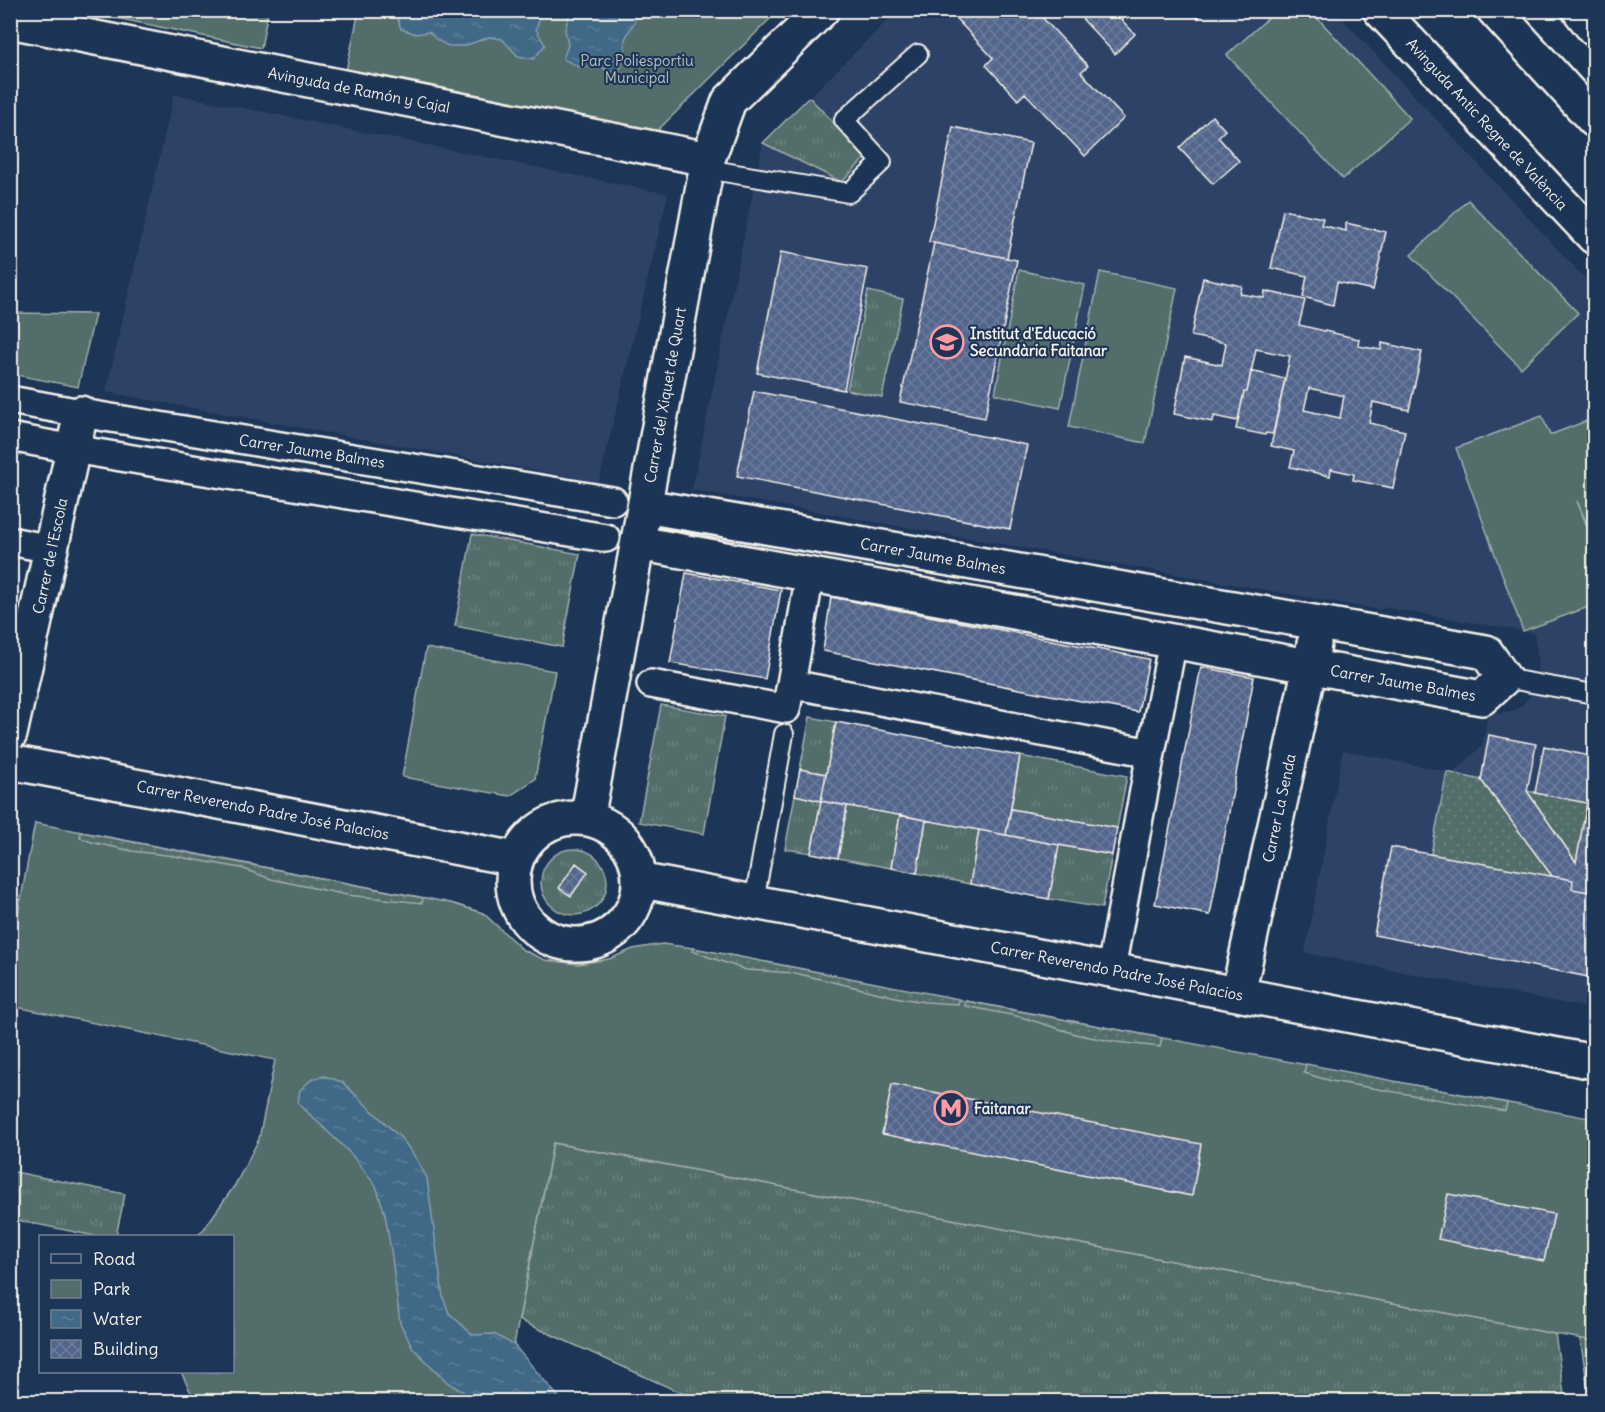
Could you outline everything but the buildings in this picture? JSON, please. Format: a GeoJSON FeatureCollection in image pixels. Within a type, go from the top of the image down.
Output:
{"type":"FeatureCollection","features":[{"type":"Feature","properties":{"kind":"main road","name":"Carrer del Xiquet de Quart"},"geometry":{"type":"LineString","coordinates":[[586,819],[707,164],[729,101],[822,10]]}},
{"type":"Feature","properties":{"kind":"main road","name":"Avinguda Antic Regne de València"},"geometry":{"type":"LineString","coordinates":[[1380,10],[1594,237]]}},
{"type":"Feature","properties":{"kind":"main road"},"geometry":{"type":"LineString","coordinates":[[1494,10],[1594,120]]}},
{"type":"Feature","properties":{"kind":"main road"},"geometry":{"type":"LineString","coordinates":[[1579,10],[1594,29]]}},
{"type":"Feature","properties":{"kind":"main road","name":"Avinguda de Ramón y Cajal"},"geometry":{"type":"LineString","coordinates":[[10,21],[707,164]]}},
{"type":"Feature","properties":{"kind":"main road","name":"Carrer de l'Escola"},"geometry":{"type":"LineString","coordinates":[[10,734],[81,413]]}},
{"type":"Feature","properties":{"kind":"main road","name":"Carrer Jaume Balmes"},"geometry":{"type":"LineString","coordinates":[[638,543],[1482,698],[1504,678],[1486,652],[645,506]]}},
{"type":"Feature","properties":{"kind":"main road","name":"Carrer La Senda"},"geometry":{"type":"LineString","coordinates":[[1238,994],[1310,666],[1317,622]]}},
{"type":"Feature","properties":{"kind":"main road","name":"Carrer Reverendo Padre José Palacios"},"geometry":{"type":"LineString","coordinates":[[10,762],[516,859]]}},
{"type":"Feature","properties":{"kind":"main road"},"geometry":{"type":"LineString","coordinates":[[569,819],[586,819],[604,824],[618,834],[630,848],[637,865],[639,882],[635,904],[624,923],[607,936],[586,944],[564,944],[544,936],[527,922],[516,903],[513,881],[516,859],[525,844],[537,831],[552,823],[569,819]]}},
{"type":"Feature","properties":{"kind":"main road","name":"Carrer Reverendo Padre José Palacios"},"geometry":{"type":"LineString","coordinates":[[639,882],[1111,969],[1594,1062]]}},
{"type":"Feature","properties":{"kind":"street","name":"Carrer Jaume Balmes"},"geometry":{"type":"LineString","coordinates":[[10,400],[613,501]]}},
{"type":"Feature","properties":{"kind":"street"},"geometry":{"type":"LineString","coordinates":[[10,437],[606,538]]}},
{"type":"Feature","properties":{"kind":"street"},"geometry":{"type":"LineString","coordinates":[[10,541],[51,549]]}},
{"type":"Feature","properties":{"kind":"street"},"geometry":{"type":"LineString","coordinates":[[651,684],[786,709],[810,574]]}},
{"type":"Feature","properties":{"kind":"street"},"geometry":{"type":"LineString","coordinates":[[1111,969],[1173,641]]}},
{"type":"Feature","properties":{"kind":"street"},"geometry":{"type":"LineString","coordinates":[[791,684],[1152,753]]}},
{"type":"Feature","properties":{"kind":"lane"},"geometry":{"type":"LineString","coordinates":[[707,164],[849,192],[882,162],[844,120],[918,54]]}},
{"type":"Feature","properties":{"kind":"lane"},"geometry":{"type":"LineString","coordinates":[[1504,678],[1594,694]]}},
{"type":"Feature","properties":{"kind":"lane"},"geometry":{"type":"LineString","coordinates":[[754,902],[784,734]]}},
{"type":"Feature","properties":{"kind":"shaded area"},"geometry":{"type":"Polygon","coordinates":[[[897,11],[1335,11],[1594,288],[1594,1009],[1305,953],[1343,750],[1453,773],[1482,746],[1488,713],[1499,714],[1515,710],[1530,696],[1536,680],[1538,659],[1534,633],[1382,607],[1381,610],[692,490],[763,143],[897,11]]]}},
{"type":"Feature","properties":{"kind":"shaded area"},"geometry":{"type":"Polygon","coordinates":[[[174,94],[668,194],[599,482],[106,392],[174,94]]]}},
{"type":"Feature","properties":{"kind":"green space"},"geometry":{"type":"Polygon","coordinates":[[[83,11],[268,11],[261,48],[83,11]]]}},
{"type":"Feature","properties":{"kind":"green space","name":"Parc Poliesportiu Municipal"},"geometry":{"type":"Polygon","coordinates":[[[359,11],[778,11],[657,131],[346,71],[359,11]]]}},
{"type":"Feature","properties":{"kind":"green space"},"geometry":{"type":"Polygon","coordinates":[[[1276,11],[1311,11],[1410,118],[1343,179],[1227,55],[1276,11]]]}},
{"type":"Feature","properties":{"kind":"green space"},"geometry":{"type":"Polygon","coordinates":[[[809,97],[866,157],[842,182],[763,143],[809,97]]]}},
{"type":"Feature","properties":{"kind":"green space"},"geometry":{"type":"Polygon","coordinates":[[[1468,200],[1578,313],[1521,368],[1411,255],[1468,200]]]}},
{"type":"Feature","properties":{"kind":"green space"},"geometry":{"type":"Polygon","coordinates":[[[1019,270],[1085,285],[1060,408],[995,394],[1019,270]]]}},
{"type":"Feature","properties":{"kind":"green space"},"geometry":{"type":"Polygon","coordinates":[[[1100,272],[1177,288],[1145,443],[1069,427],[1100,272]]]}},
{"type":"Feature","properties":{"kind":"green space"},"geometry":{"type":"Polygon","coordinates":[[[868,291],[903,299],[882,397],[847,390],[868,291]]]}},
{"type":"Feature","properties":{"kind":"green space"},"geometry":{"type":"Polygon","coordinates":[[[11,313],[95,314],[78,387],[11,374],[11,313]]]}},
{"type":"Feature","properties":{"kind":"green space"},"geometry":{"type":"Polygon","coordinates":[[[1542,416],[1550,435],[1594,418],[1594,540],[1577,501],[1594,544],[1594,605],[1523,631],[1456,448],[1542,416]]]}},
{"type":"Feature","properties":{"kind":"green space"},"geometry":{"type":"Polygon","coordinates":[[[472,534],[580,554],[562,647],[455,626],[472,534]]]}},
{"type":"Feature","properties":{"kind":"green space"},"geometry":{"type":"Polygon","coordinates":[[[426,648],[555,671],[535,779],[510,796],[402,777],[426,648]]]}},
{"type":"Feature","properties":{"kind":"green space"},"geometry":{"type":"Polygon","coordinates":[[[661,705],[725,716],[704,834],[639,822],[661,705]]]}},
{"type":"Feature","properties":{"kind":"green space"},"geometry":{"type":"Polygon","coordinates":[[[810,717],[836,722],[826,774],[800,769],[810,717]]]}},
{"type":"Feature","properties":{"kind":"green space"},"geometry":{"type":"Polygon","coordinates":[[[1020,756],[1127,776],[1117,828],[1011,809],[1020,756]]]}},
{"type":"Feature","properties":{"kind":"green space"},"geometry":{"type":"Polygon","coordinates":[[[1447,772],[1594,804],[1594,893],[1431,854],[1447,772]]]}},
{"type":"Feature","properties":{"kind":"green space"},"geometry":{"type":"Polygon","coordinates":[[[795,795],[821,801],[811,853],[785,849],[795,795]]]}},
{"type":"Feature","properties":{"kind":"green space"},"geometry":{"type":"Polygon","coordinates":[[[847,806],[900,815],[891,868],[838,858],[847,806]]]}},
{"type":"Feature","properties":{"kind":"green space"},"geometry":{"type":"Polygon","coordinates":[[[926,820],[979,830],[970,884],[917,873],[926,820]]]}},
{"type":"Feature","properties":{"kind":"green space"},"geometry":{"type":"Polygon","coordinates":[[[35,823],[451,903],[483,913],[523,950],[545,960],[578,964],[609,959],[633,949],[662,944],[693,948],[1594,1119],[1594,1341],[553,1143],[514,1345],[479,1401],[195,1401],[181,1373],[234,1373],[234,1235],[198,1235],[235,1185],[259,1139],[275,1060],[11,1006],[11,952],[35,823]]]}},
{"type":"Feature","properties":{"kind":"green space"},"geometry":{"type":"Polygon","coordinates":[[[81,832],[423,898],[422,903],[347,895],[271,879],[241,868],[132,851],[80,838],[81,832]]]}},
{"type":"Feature","properties":{"kind":"green space"},"geometry":{"type":"Polygon","coordinates":[[[1059,845],[1112,855],[1102,908],[1049,899],[1059,845]]]}},
{"type":"Feature","properties":{"kind":"green space"},"geometry":{"type":"Polygon","coordinates":[[[580,849],[598,858],[605,869],[607,882],[605,895],[598,906],[587,913],[568,915],[550,906],[543,895],[541,876],[550,858],[561,851],[580,849]]]}},
{"type":"Feature","properties":{"kind":"green space"},"geometry":{"type":"Polygon","coordinates":[[[693,948],[959,999],[958,1004],[900,998],[795,973],[746,970],[692,951],[693,948]]]}},
{"type":"Feature","properties":{"kind":"green space"},"geometry":{"type":"Polygon","coordinates":[[[966,1001],[1162,1038],[1160,1047],[1116,1042],[1079,1035],[1021,1017],[965,1006],[966,1001]]]}},
{"type":"Feature","properties":{"kind":"green space"},"geometry":{"type":"Polygon","coordinates":[[[1306,1064],[1507,1103],[1505,1111],[1331,1081],[1304,1073],[1306,1064]]]}},
{"type":"Feature","properties":{"kind":"green space"},"geometry":{"type":"Polygon","coordinates":[[[553,1143],[1555,1334],[1565,1401],[699,1401],[519,1320],[553,1143]]]}},
{"type":"Feature","properties":{"kind":"green space"},"geometry":{"type":"Polygon","coordinates":[[[10,1171],[125,1194],[116,1235],[90,1235],[11,1219],[10,1171]]]}},
{"type":"Feature","properties":{"kind":"green space"},"geometry":{"type":"Polygon","coordinates":[[[1580,1338],[1594,1341],[1594,1401],[1590,1401],[1580,1338]]]}},
{"type":"Feature","properties":{"kind":"water"},"geometry":{"type":"Polygon","coordinates":[[[395,11],[542,11],[536,29],[545,45],[534,59],[518,56],[502,39],[489,37],[464,46],[448,46],[429,32],[416,34],[401,29],[395,11]]]}},
{"type":"Feature","properties":{"kind":"water"},"geometry":{"type":"Polygon","coordinates":[[[570,11],[640,11],[625,39],[625,54],[618,75],[599,66],[579,67],[563,59],[568,45],[565,30],[570,11]]]}},
{"type":"Feature","properties":{"kind":"water"},"geometry":{"type":"Polygon","coordinates":[[[324,1076],[342,1082],[403,1140],[427,1178],[443,1297],[449,1313],[473,1335],[494,1334],[514,1345],[562,1401],[478,1401],[448,1383],[413,1348],[400,1323],[385,1214],[376,1186],[351,1154],[298,1103],[300,1090],[312,1079],[324,1076]]]}},
{"type":"Feature","properties":{"kind":"place","name":"Institut d'Educació Secundària Faitanar"},"geometry":{"type":"Point","coordinates":[947,342]}},
{"type":"Feature","properties":{"kind":"place","name":"Faitanar"},"geometry":{"type":"Point","coordinates":[951,1108]}}]}
